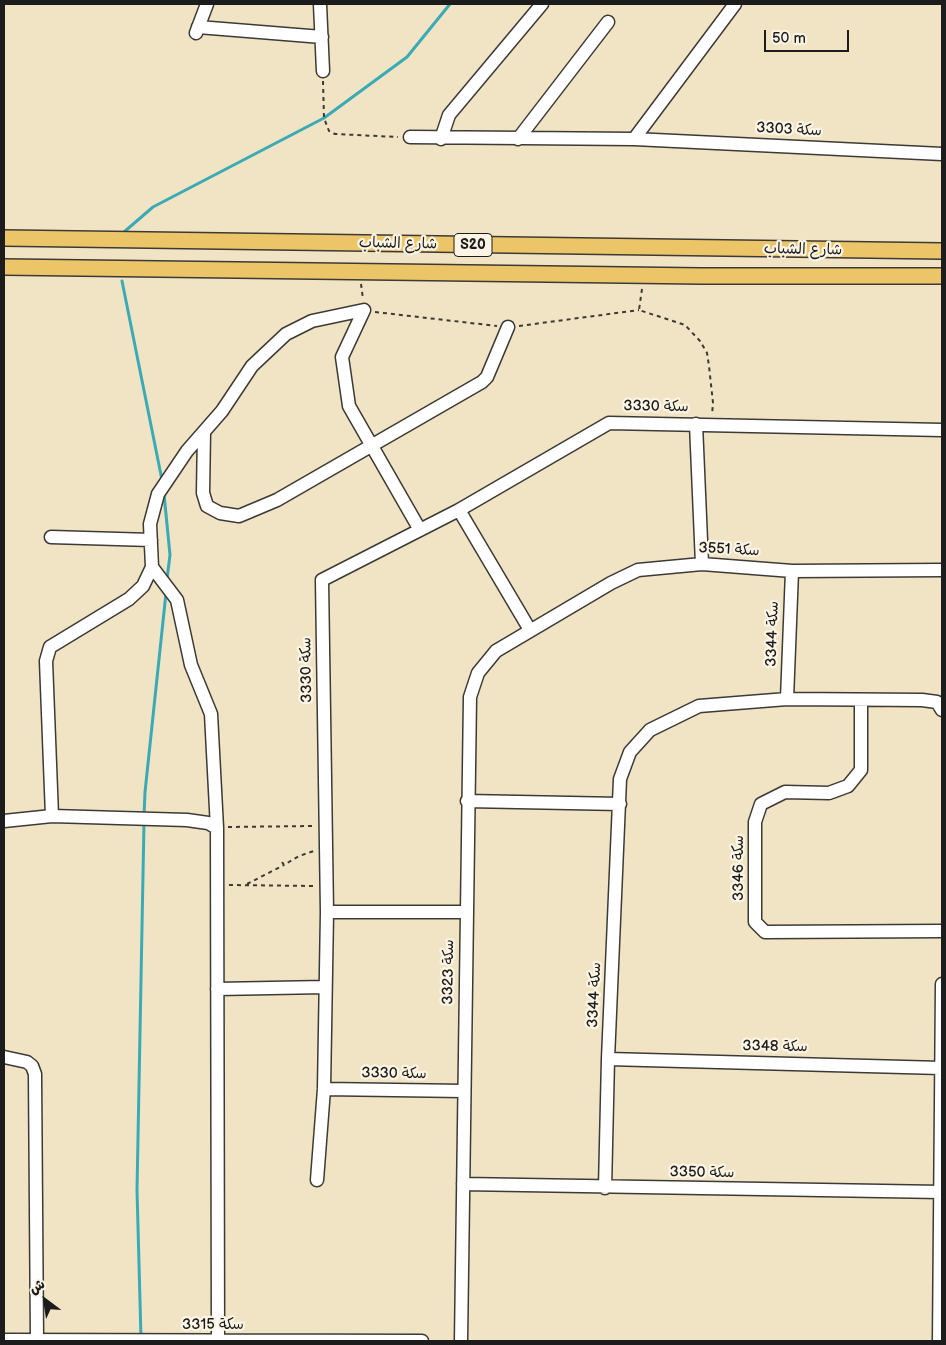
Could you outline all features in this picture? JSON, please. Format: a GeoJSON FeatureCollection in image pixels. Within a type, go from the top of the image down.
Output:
{"type":"FeatureCollection","features":[{"type":"Feature","properties":{"kind":"main road","name":"شارع الشباب"},"geometry":{"type":"LineString","coordinates":[[4,238],[942,251]]}},
{"type":"Feature","properties":{"kind":"main road","name":"شارع الشباب"},"geometry":{"type":"LineString","coordinates":[[4,267],[643,276],[942,276]]}},
{"type":"Feature","properties":{"kind":"street"},"geometry":{"type":"LineString","coordinates":[[207,4],[197,30],[322,36]]}},
{"type":"Feature","properties":{"kind":"street"},"geometry":{"type":"LineString","coordinates":[[320,4],[323,71]]}},
{"type":"Feature","properties":{"kind":"street"},"geometry":{"type":"LineString","coordinates":[[441,139],[449,115],[542,4]]}},
{"type":"Feature","properties":{"kind":"street"},"geometry":{"type":"LineString","coordinates":[[634,139],[735,4]]}},
{"type":"Feature","properties":{"kind":"street"},"geometry":{"type":"LineString","coordinates":[[518,139],[608,22]]}},
{"type":"Feature","properties":{"kind":"street","name":"سكة 3303"},"geometry":{"type":"LineString","coordinates":[[410,137],[441,139],[634,139],[942,154]]}},
{"type":"Feature","properties":{"kind":"street"},"geometry":{"type":"LineString","coordinates":[[52,816],[46,661],[50,647],[129,599],[143,586],[152,567],[150,524],[158,494],[187,451],[222,411],[252,366],[286,334],[312,321],[364,310]]}},
{"type":"Feature","properties":{"kind":"street"},"geometry":{"type":"LineString","coordinates":[[364,310],[342,357],[342,373],[351,412],[373,446],[420,530]]}},
{"type":"Feature","properties":{"kind":"street"},"geometry":{"type":"LineString","coordinates":[[204,432],[202,493],[207,506],[220,513],[239,516],[277,500],[482,382],[487,377],[508,327]]}},
{"type":"Feature","properties":{"kind":"street","name":"سكة 3330"},"geometry":{"type":"LineString","coordinates":[[317,1180],[324,1089],[327,912],[322,580],[459,510],[608,423],[942,430]]}},
{"type":"Feature","properties":{"kind":"street","name":"سكة 3330"},"geometry":{"type":"LineString","coordinates":[[696,424],[702,564]]}},
{"type":"Feature","properties":{"kind":"street"},"geometry":{"type":"LineString","coordinates":[[459,510],[530,630]]}},
{"type":"Feature","properties":{"kind":"street"},"geometry":{"type":"LineString","coordinates":[[51,537],[151,540]]}},
{"type":"Feature","properties":{"kind":"street","name":"سكة 3551"},"geometry":{"type":"LineString","coordinates":[[530,630],[611,583],[638,570],[702,564],[792,571],[942,570]]}},
{"type":"Feature","properties":{"kind":"street"},"geometry":{"type":"LineString","coordinates":[[152,567],[177,600],[191,665],[211,714],[217,828],[218,1341]]}},
{"type":"Feature","properties":{"kind":"street","name":"سكة 3344"},"geometry":{"type":"LineString","coordinates":[[787,699],[792,571]]}},
{"type":"Feature","properties":{"kind":"street","name":"سكة 3323"},"geometry":{"type":"LineString","coordinates":[[461,1341],[467,801],[470,697],[478,673],[496,651],[530,630]]}},
{"type":"Feature","properties":{"kind":"street","name":"سكة 3344"},"geometry":{"type":"LineString","coordinates":[[605,1188],[608,1059],[620,779],[630,752],[650,730],[698,706],[787,699],[922,700],[937,702],[942,710]]}},
{"type":"Feature","properties":{"kind":"street","name":"سكة 3346"},"geometry":{"type":"LineString","coordinates":[[860,700],[861,770],[848,786],[829,793],[785,792],[761,804],[756,822],[755,922],[765,932],[942,931]]}},
{"type":"Feature","properties":{"kind":"street"},"geometry":{"type":"LineString","coordinates":[[467,801],[620,804]]}},
{"type":"Feature","properties":{"kind":"street"},"geometry":{"type":"LineString","coordinates":[[4,821],[52,816],[187,820],[208,823],[217,828]]}},
{"type":"Feature","properties":{"kind":"street"},"geometry":{"type":"LineString","coordinates":[[327,912],[466,912]]}},
{"type":"Feature","properties":{"kind":"street"},"geometry":{"type":"LineString","coordinates":[[939,1341],[942,984]]}},
{"type":"Feature","properties":{"kind":"street"},"geometry":{"type":"LineString","coordinates":[[217,989],[325,987]]}},
{"type":"Feature","properties":{"kind":"street"},"geometry":{"type":"LineString","coordinates":[[4,1057],[27,1062],[35,1074],[37,1340]]}},
{"type":"Feature","properties":{"kind":"street","name":"سكة 3348"},"geometry":{"type":"LineString","coordinates":[[608,1059],[941,1068]]}},
{"type":"Feature","properties":{"kind":"street","name":"سكة 3330"},"geometry":{"type":"LineString","coordinates":[[324,1089],[464,1091]]}},
{"type":"Feature","properties":{"kind":"street","name":"سكة 3350"},"geometry":{"type":"LineString","coordinates":[[463,1184],[605,1188],[941,1192]]}},
{"type":"Feature","properties":{"kind":"street","name":"سكة 3315"},"geometry":{"type":"LineString","coordinates":[[4,1340],[422,1341]]}},
{"type":"Feature","properties":{"kind":"path"},"geometry":{"type":"LineString","coordinates":[[323,71],[324,118],[330,131],[335,134],[410,137]]}},
{"type":"Feature","properties":{"kind":"path"},"geometry":{"type":"LineString","coordinates":[[360,272],[364,310],[508,327],[639,310],[685,325],[700,341],[707,353],[713,403],[710,424]]}},
{"type":"Feature","properties":{"kind":"path"},"geometry":{"type":"LineString","coordinates":[[639,310],[643,276]]}},
{"type":"Feature","properties":{"kind":"path"},"geometry":{"type":"LineString","coordinates":[[217,828],[231,826],[326,826]]}},
{"type":"Feature","properties":{"kind":"path"},"geometry":{"type":"LineString","coordinates":[[245,886],[283,863],[326,848]]}},
{"type":"Feature","properties":{"kind":"path"},"geometry":{"type":"LineString","coordinates":[[217,884],[326,886]]}},
{"type":"Feature","properties":{"kind":"waterway"},"geometry":{"type":"LineString","coordinates":[[124,232],[153,207],[324,118],[407,57],[450,4]]}},
{"type":"Feature","properties":{"kind":"waterway"},"geometry":{"type":"LineString","coordinates":[[122,281],[162,480]]}},
{"type":"Feature","properties":{"kind":"waterway"},"geometry":{"type":"LineString","coordinates":[[164,494],[170,555],[167,579]]}},
{"type":"Feature","properties":{"kind":"waterway"},"geometry":{"type":"LineString","coordinates":[[144,816],[166,593]]}},
{"type":"Feature","properties":{"kind":"waterway"},"geometry":{"type":"LineString","coordinates":[[141,1338],[137,1190],[144,822]]}}]}
